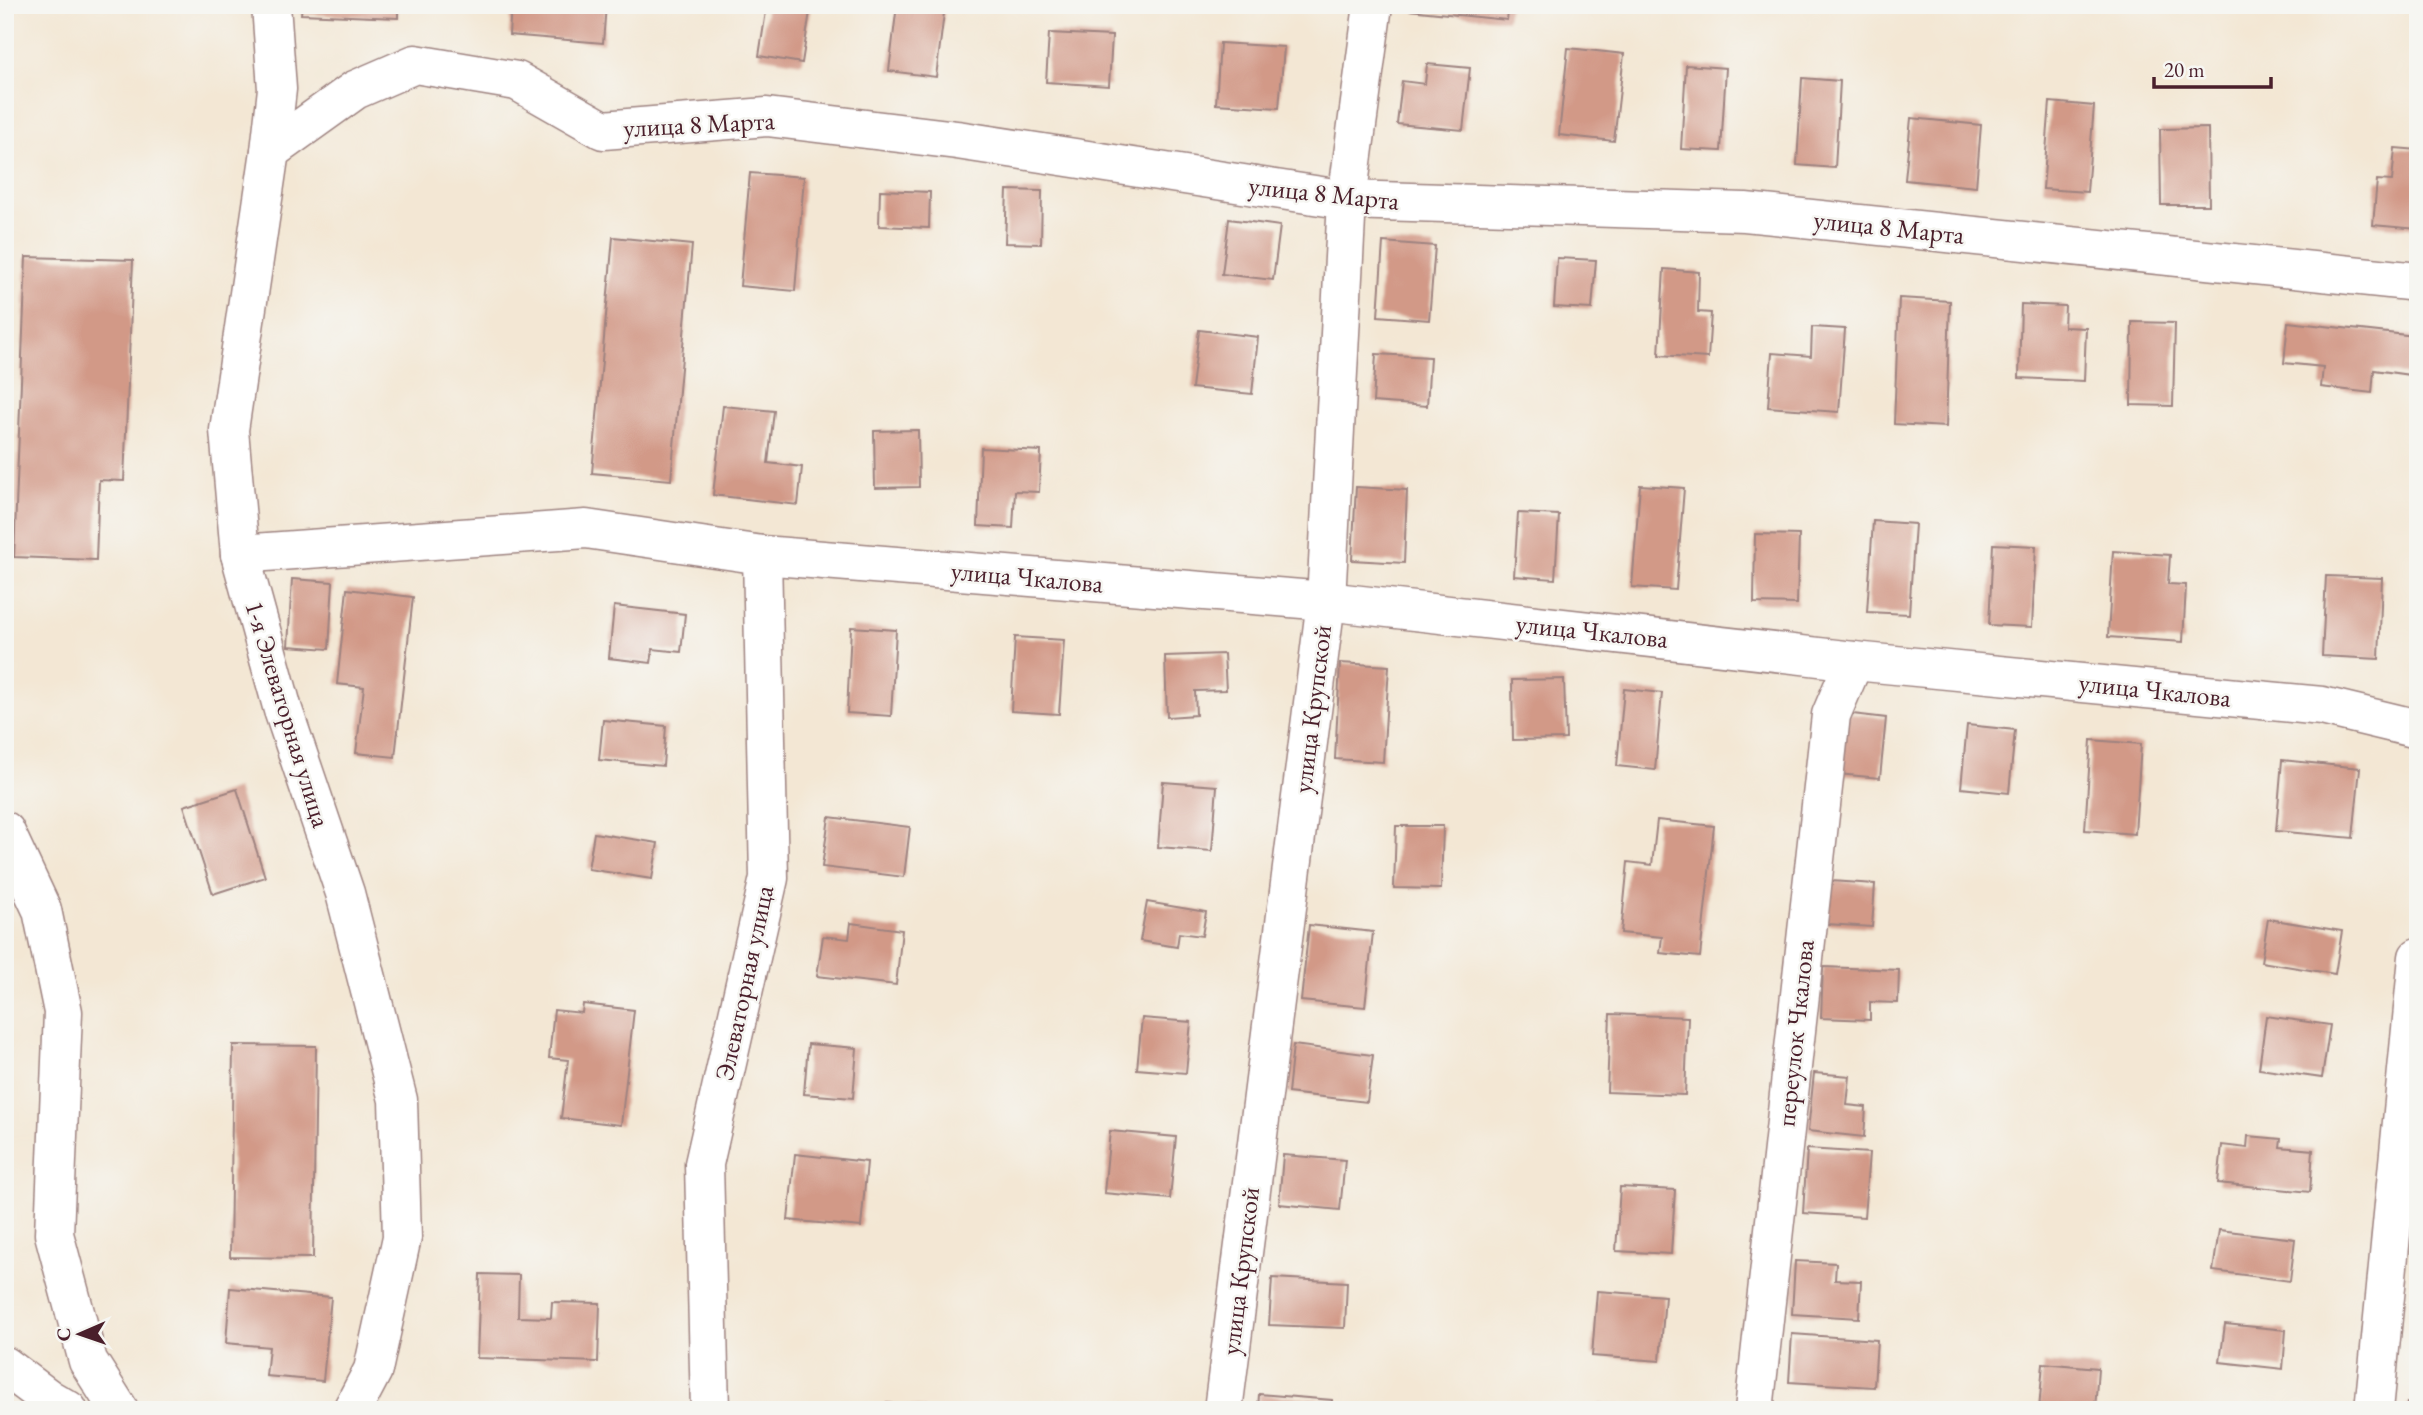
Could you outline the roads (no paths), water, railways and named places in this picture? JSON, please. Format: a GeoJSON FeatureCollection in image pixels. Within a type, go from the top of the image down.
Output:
{"type":"FeatureCollection","features":[{"type":"Feature","properties":{"kind":"street","name":"1-я Элеваторная улица"},"geometry":{"type":"LineString","coordinates":[[271,5],[277,89],[229,430],[240,554],[283,710],[345,893],[398,1100],[402,1237],[373,1370],[352,1410]]}},
{"type":"Feature","properties":{"kind":"street","name":"улица Крупской"},"geometry":{"type":"LineString","coordinates":[[1223,1410],[1326,601],[1347,200],[1373,5]]}},
{"type":"Feature","properties":{"kind":"street","name":"улица 8 Марта"},"geometry":{"type":"LineString","coordinates":[[270,150],[355,90],[415,64],[517,81],[603,130],[767,117],[957,140],[1347,200],[1745,212],[2418,282]]}},
{"type":"Feature","properties":{"kind":"street","name":"улица Чкалова"},"geometry":{"type":"LineString","coordinates":[[240,554],[586,529],[762,555],[1326,601],[1854,661],[2322,706],[2418,729]]}},
{"type":"Feature","properties":{"kind":"street","name":"Элеваторная улица"},"geometry":{"type":"LineString","coordinates":[[710,1410],[704,1164],[769,878],[762,555]]}},
{"type":"Feature","properties":{"kind":"street","name":"переулок Чкалова"},"geometry":{"type":"LineString","coordinates":[[1754,1410],[1830,715],[1854,661]]}},
{"type":"Feature","properties":{"kind":"street"},"geometry":{"type":"LineString","coordinates":[[5,831],[42,910],[63,1012],[54,1234],[88,1361],[119,1410]]}},
{"type":"Feature","properties":{"kind":"street"},"geometry":{"type":"LineString","coordinates":[[2374,1410],[2404,1248],[2418,957]]}},
{"type":"Feature","properties":{"kind":"street"},"geometry":{"type":"LineString","coordinates":[[5,1366],[68,1410]]}}]}
